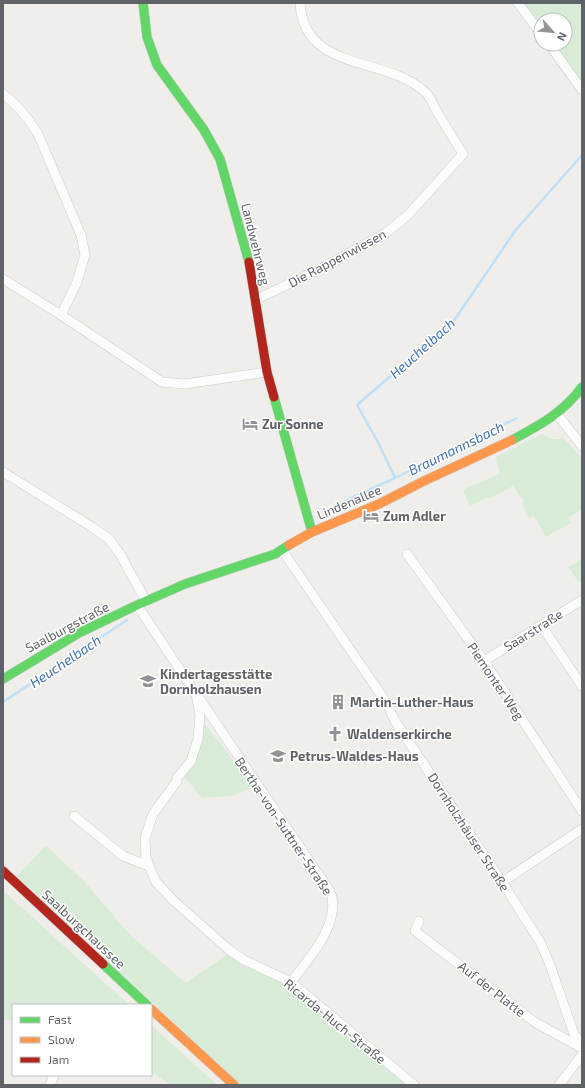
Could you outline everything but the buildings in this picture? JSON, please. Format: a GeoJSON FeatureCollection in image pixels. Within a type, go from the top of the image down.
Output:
{"type":"FeatureCollection","features":[{"type":"Feature","properties":{"kind":"street","name":"Landwehrweg"},"geometry":{"type":"LineString","coordinates":[[143,3],[144,20],[153,57],[161,73],[203,130],[218,155],[249,259],[267,372],[312,532]]}},
{"type":"Feature","properties":{"kind":"street","name":"Die Rappenwiesen"},"geometry":{"type":"LineString","coordinates":[[255,300],[322,268],[386,233],[408,215],[463,154],[426,93],[408,80],[397,75],[336,55],[318,45],[306,31],[300,15],[300,3]]}},
{"type":"Feature","properties":{"kind":"street"},"geometry":{"type":"LineString","coordinates":[[518,3],[533,23]]}},
{"type":"Feature","properties":{"kind":"street"},"geometry":{"type":"LineString","coordinates":[[555,52],[582,90]]}},
{"type":"Feature","properties":{"kind":"street"},"geometry":{"type":"LineString","coordinates":[[3,94],[13,102],[31,123],[38,134],[84,244],[85,255],[77,282],[61,314]]}},
{"type":"Feature","properties":{"kind":"street"},"geometry":{"type":"LineString","coordinates":[[3,279],[61,314],[162,382],[185,384],[267,372]]}},
{"type":"Feature","properties":{"kind":"street","name":"Lindenallee"},"geometry":{"type":"LineString","coordinates":[[146,601],[215,573],[275,554],[312,532],[379,504],[424,481],[509,442],[543,424],[558,414],[574,398],[582,387]]}},
{"type":"Feature","properties":{"kind":"street"},"geometry":{"type":"LineString","coordinates":[[558,414],[582,446]]}},
{"type":"Feature","properties":{"kind":"street"},"geometry":{"type":"LineString","coordinates":[[3,472],[109,539],[120,554],[146,601]]}},
{"type":"Feature","properties":{"kind":"street","name":"Dornholzhäuser Straße"},"geometry":{"type":"LineString","coordinates":[[282,550],[386,702],[395,721],[540,942],[549,962],[574,1034],[582,1045]]}},
{"type":"Feature","properties":{"kind":"street","name":"Piemonter Weg"},"geometry":{"type":"LineString","coordinates":[[407,554],[484,661],[582,811]]}},
{"type":"Feature","properties":{"kind":"street","name":"Saarstraße"},"geometry":{"type":"LineString","coordinates":[[484,661],[582,600]]}},
{"type":"Feature","properties":{"kind":"street","name":"Saalburgstraße"},"geometry":{"type":"LineString","coordinates":[[3,679],[79,633],[146,601]]}},
{"type":"Feature","properties":{"kind":"street","name":"Ricarda-Huch-Straße"},"geometry":{"type":"LineString","coordinates":[[137,605],[196,694],[200,715],[198,739],[190,761],[153,814],[145,838],[146,858],[156,882],[228,949],[261,969],[291,982],[414,1085]]}},
{"type":"Feature","properties":{"kind":"street"},"geometry":{"type":"LineString","coordinates":[[541,625],[582,686]]}},
{"type":"Feature","properties":{"kind":"street","name":"Bertha-von-Suttner-Straße"},"geometry":{"type":"LineString","coordinates":[[196,694],[327,887],[332,897],[333,908],[321,942],[291,982]]}},
{"type":"Feature","properties":{"kind":"street"},"geometry":{"type":"LineString","coordinates":[[74,816],[123,856],[149,866]]}},
{"type":"Feature","properties":{"kind":"street"},"geometry":{"type":"LineString","coordinates":[[502,882],[582,829]]}},
{"type":"Feature","properties":{"kind":"street","name":"Saalburgchaussee"},"geometry":{"type":"LineString","coordinates":[[3,871],[143,1002]]}},
{"type":"Feature","properties":{"kind":"street"},"geometry":{"type":"LineString","coordinates":[[14,894],[94,965],[143,1002]]}},
{"type":"Feature","properties":{"kind":"street","name":"Auf der Platte"},"geometry":{"type":"LineString","coordinates":[[419,921],[415,931],[536,1023],[582,1048]]}},
{"type":"Feature","properties":{"kind":"street"},"geometry":{"type":"LineString","coordinates":[[152,1010],[234,1085]]}},
{"type":"Feature","properties":{"kind":"street"},"geometry":{"type":"LineString","coordinates":[[559,1085],[582,1055]]}},
{"type":"Feature","properties":{"kind":"green space"},"geometry":{"type":"Polygon","coordinates":[[[523,3],[582,3],[582,87],[557,52],[573,52],[573,12],[533,12],[533,17],[523,3]]]}},
{"type":"Feature","properties":{"kind":"green space"},"geometry":{"type":"Polygon","coordinates":[[[542,434],[552,439],[564,439],[582,459],[582,509],[568,518],[571,523],[546,537],[534,516],[529,518],[522,504],[524,502],[513,486],[489,499],[488,497],[470,506],[463,490],[500,474],[496,457],[542,434]]]}},
{"type":"Feature","properties":{"kind":"green space"},"geometry":{"type":"Polygon","coordinates":[[[582,559],[582,583],[578,581],[568,567],[582,559]]]}},
{"type":"Feature","properties":{"kind":"green space"},"geometry":{"type":"Polygon","coordinates":[[[204,723],[254,787],[231,796],[202,798],[183,775],[203,736],[204,723]]]}},
{"type":"Feature","properties":{"kind":"green space"},"geometry":{"type":"Polygon","coordinates":[[[46,846],[85,882],[130,935],[186,983],[229,953],[243,966],[289,985],[408,1085],[241,1085],[17,876],[46,846]]]}},
{"type":"Feature","properties":{"kind":"green space"},"geometry":{"type":"Polygon","coordinates":[[[3,891],[128,1004],[12,1004],[12,1021],[3,1019],[3,891]]]}},
{"type":"Feature","properties":{"kind":"green space"},"geometry":{"type":"Polygon","coordinates":[[[152,1026],[217,1085],[172,1085],[152,1073],[152,1026]]]}},
{"type":"Feature","properties":{"kind":"waterway","name":"Heuchelbach"},"geometry":{"type":"LineString","coordinates":[[341,503],[395,478],[378,442],[357,405],[453,322],[515,231],[582,155]]}},
{"type":"Feature","properties":{"kind":"waterway","name":"Braumannsbach"},"geometry":{"type":"LineString","coordinates":[[395,478],[517,418]]}},
{"type":"Feature","properties":{"kind":"waterway","name":"Heuchelbach"},"geometry":{"type":"LineString","coordinates":[[3,702],[127,620]]}},
{"type":"Feature","properties":{"kind":"traffic: fast"},"geometry":{"type":"LineString","coordinates":[[143,3],[147,37],[157,65],[204,130],[220,159],[249,262]]}},
{"type":"Feature","properties":{"kind":"traffic: fast"},"geometry":{"type":"LineString","coordinates":[[512,440],[550,418],[567,404],[582,387]]}},
{"type":"Feature","properties":{"kind":"traffic: fast"},"geometry":{"type":"LineString","coordinates":[[274,397],[312,532]]}},
{"type":"Feature","properties":{"kind":"traffic: fast"},"geometry":{"type":"LineString","coordinates":[[3,679],[79,633],[137,605],[185,584],[275,554],[289,545]]}},
{"type":"Feature","properties":{"kind":"traffic: fast"},"geometry":{"type":"LineString","coordinates":[[103,964],[146,1004]]}},
{"type":"Feature","properties":{"kind":"traffic: slow"},"geometry":{"type":"LineString","coordinates":[[289,545],[312,532],[379,504],[424,481],[512,440]]}},
{"type":"Feature","properties":{"kind":"traffic: slow"},"geometry":{"type":"LineString","coordinates":[[152,1010],[234,1085]]}},
{"type":"Feature","properties":{"kind":"traffic: jam"},"geometry":{"type":"LineString","coordinates":[[249,262],[267,372],[274,397]]}},
{"type":"Feature","properties":{"kind":"traffic: jam"},"geometry":{"type":"LineString","coordinates":[[3,871],[103,964]]}},
{"type":"Feature","properties":{"kind":"place","name":"Zur Sonne"},"geometry":{"type":"Point","coordinates":[250,424]}},
{"type":"Feature","properties":{"kind":"place","name":"Zum Adler"},"geometry":{"type":"Point","coordinates":[371,516]}},
{"type":"Feature","properties":{"kind":"place","name":"Kindertagesstätte Dornholzhausen"},"geometry":{"type":"Point","coordinates":[148,681]}},
{"type":"Feature","properties":{"kind":"place","name":"Martin-Luther-Haus"},"geometry":{"type":"Point","coordinates":[338,702]}},
{"type":"Feature","properties":{"kind":"place","name":"Waldenserkirche"},"geometry":{"type":"Point","coordinates":[335,734]}},
{"type":"Feature","properties":{"kind":"place","name":"Petrus-Waldes-Haus"},"geometry":{"type":"Point","coordinates":[278,756]}}]}
